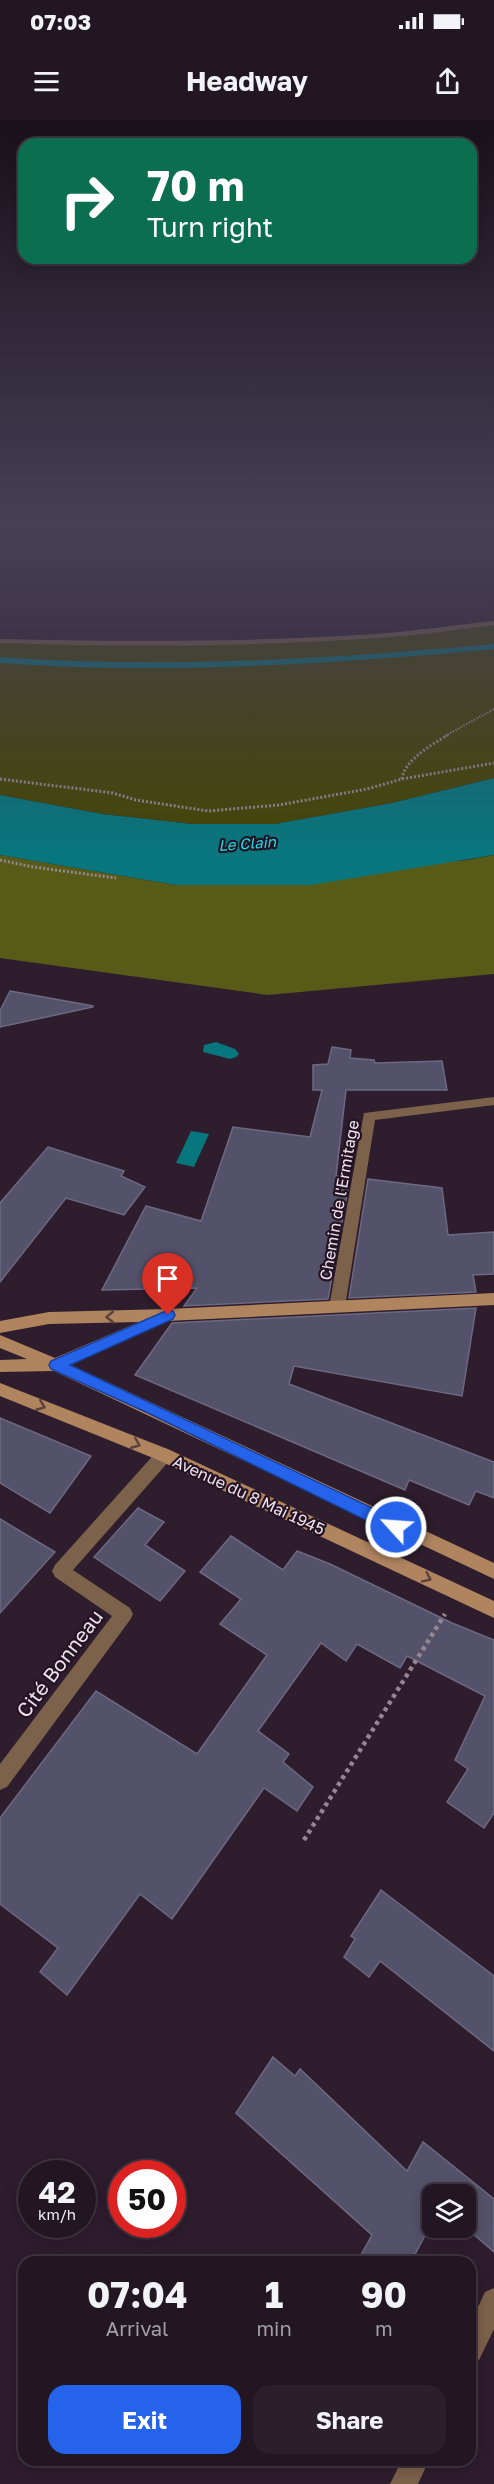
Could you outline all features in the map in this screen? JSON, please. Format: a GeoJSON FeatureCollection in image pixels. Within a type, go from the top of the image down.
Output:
{"type":"FeatureCollection","features":[{"type":"Feature","properties":{"kind":"main road"},"geometry":{"type":"LineString","coordinates":[[0,1327],[49,1318],[168,1315],[494,1299]]}},
{"type":"Feature","properties":{"kind":"main road"},"geometry":{"type":"LineString","coordinates":[[0,1366],[56,1365],[168,1315]]}},
{"type":"Feature","properties":{"kind":"main road","name":"Avenue du 8 Mai 1945"},"geometry":{"type":"LineString","coordinates":[[0,1341],[56,1365],[494,1571]]}},
{"type":"Feature","properties":{"kind":"main road","name":"Avenue du 8 Mai 1945"},"geometry":{"type":"LineString","coordinates":[[0,1389],[164,1455],[494,1610]]}},
{"type":"Feature","properties":{"kind":"street"},"geometry":{"type":"LineString","coordinates":[[0,641],[177,643],[269,641],[411,632]]}},
{"type":"Feature","properties":{"kind":"street","name":"Chemin de l'Ermitage"},"geometry":{"type":"LineString","coordinates":[[337,1307],[369,1116],[494,1101]]}},
{"type":"Feature","properties":{"kind":"street","name":"Cité Bonneau"},"geometry":{"type":"LineString","coordinates":[[0,1779],[124,1614],[61,1571],[164,1455]]}},
{"type":"Feature","properties":{"kind":"street"},"geometry":{"type":"LineString","coordinates":[[476,2338],[494,2301]]}},
{"type":"Feature","properties":{"kind":"street"},"geometry":{"type":"LineString","coordinates":[[404,2484],[413,2466]]}},
{"type":"Feature","properties":{"kind":"path"},"geometry":{"type":"LineString","coordinates":[[402,778],[403,771],[432,744],[494,710]]}},
{"type":"Feature","properties":{"kind":"path"},"geometry":{"type":"LineString","coordinates":[[0,779],[113,793],[136,800],[208,811],[279,805],[367,789],[402,778],[494,762]]}},
{"type":"Feature","properties":{"kind":"path"},"geometry":{"type":"LineString","coordinates":[[0,860],[33,867],[116,878]]}},
{"type":"Feature","properties":{"kind":"path"},"geometry":{"type":"LineString","coordinates":[[304,1840],[458,1593]]}},
{"type":"Feature","properties":{"kind":"shaded area"},"geometry":{"type":"Polygon","coordinates":[[[411,632],[494,632],[494,778],[392,803],[275,824],[192,824],[102,814],[0,795],[0,641],[177,643],[378,636],[411,632]]]}},
{"type":"Feature","properties":{"kind":"shaded area"},"geometry":{"type":"Polygon","coordinates":[[[0,855],[176,885],[467,860],[494,855],[494,974],[268,995],[0,958],[0,855]]]}},
{"type":"Feature","properties":{"kind":"water"},"geometry":{"type":"Polygon","coordinates":[[[494,644],[494,649],[247,666],[123,668],[0,663],[0,657],[62,661],[247,661],[494,644]]]}},
{"type":"Feature","properties":{"kind":"water","name":"Le Clain"},"geometry":{"type":"Polygon","coordinates":[[[494,778],[494,855],[311,885],[176,885],[0,855],[0,795],[102,814],[192,824],[275,824],[392,803],[494,778]]]}},
{"type":"Feature","properties":{"kind":"water"},"geometry":{"type":"Polygon","coordinates":[[[216,1042],[235,1049],[239,1054],[230,1059],[203,1052],[204,1045],[216,1042]]]}},
{"type":"Feature","properties":{"kind":"water"},"geometry":{"type":"Polygon","coordinates":[[[191,1131],[209,1134],[194,1167],[176,1163],[191,1131]]]}},
{"type":"Feature","properties":{"kind":"building"},"geometry":{"type":"Polygon","coordinates":[[[10,991],[93,1007],[0,1027],[0,1011],[10,991]]]}},
{"type":"Feature","properties":{"kind":"building"},"geometry":{"type":"Polygon","coordinates":[[[332,1047],[351,1050],[350,1058],[374,1060],[375,1063],[442,1061],[447,1090],[346,1090],[336,1176],[350,1177],[328,1299],[184,1306],[197,1288],[102,1290],[146,1206],[201,1221],[233,1127],[310,1137],[322,1090],[313,1090],[313,1065],[328,1064],[332,1047]]]}},
{"type":"Feature","properties":{"kind":"building"},"geometry":{"type":"Polygon","coordinates":[[[48,1147],[124,1171],[121,1176],[145,1187],[124,1215],[66,1198],[0,1282],[0,1203],[48,1147]]]}},
{"type":"Feature","properties":{"kind":"building"},"geometry":{"type":"Polygon","coordinates":[[[368,1179],[442,1188],[448,1235],[494,1232],[494,1274],[473,1275],[476,1292],[349,1298],[368,1179]]]}},
{"type":"Feature","properties":{"kind":"building"},"geometry":{"type":"Polygon","coordinates":[[[476,1308],[462,1396],[294,1366],[289,1384],[494,1462],[494,1498],[476,1491],[469,1505],[409,1480],[405,1490],[135,1375],[172,1323],[476,1308]]]}},
{"type":"Feature","properties":{"kind":"building"},"geometry":{"type":"Polygon","coordinates":[[[0,1418],[91,1456],[50,1513],[0,1483],[0,1418]]]}},
{"type":"Feature","properties":{"kind":"building"},"geometry":{"type":"Polygon","coordinates":[[[138,1508],[164,1522],[145,1545],[185,1571],[160,1601],[94,1557],[138,1508]]]}},
{"type":"Feature","properties":{"kind":"building"},"geometry":{"type":"Polygon","coordinates":[[[0,1519],[55,1552],[0,1613],[0,1519]]]}},
{"type":"Feature","properties":{"kind":"building"},"geometry":{"type":"Polygon","coordinates":[[[231,1536],[283,1570],[297,1551],[494,1640],[494,1813],[484,1828],[447,1802],[468,1769],[455,1760],[485,1696],[407,1656],[400,1668],[357,1644],[346,1661],[321,1643],[258,1731],[289,1754],[283,1762],[313,1787],[297,1811],[264,1788],[172,1919],[140,1894],[67,1995],[40,1972],[58,1948],[0,1904],[0,1818],[96,1691],[197,1754],[267,1655],[220,1624],[241,1599],[200,1572],[231,1536]]]}},
{"type":"Feature","properties":{"kind":"building"},"geometry":{"type":"Polygon","coordinates":[[[381,1890],[494,1976],[494,2051],[380,1961],[369,1977],[344,1957],[355,1939],[351,1936],[381,1890]]]}},
{"type":"Feature","properties":{"kind":"building"},"geometry":{"type":"Polygon","coordinates":[[[273,2057],[295,2076],[300,2069],[407,2171],[423,2142],[475,2184],[422,2184],[424,2238],[414,2256],[360,2256],[372,2235],[236,2113],[273,2057]]]}},
{"type":"Feature","properties":{"kind":"building"},"geometry":{"type":"Polygon","coordinates":[[[476,2185],[494,2199],[494,2252],[476,2236],[476,2185]]]}},
{"type":"Feature","properties":{"kind":"route"},"geometry":{"type":"LineString","coordinates":[[168,1315],[56,1365],[153,1409],[396,1527]]}}]}
